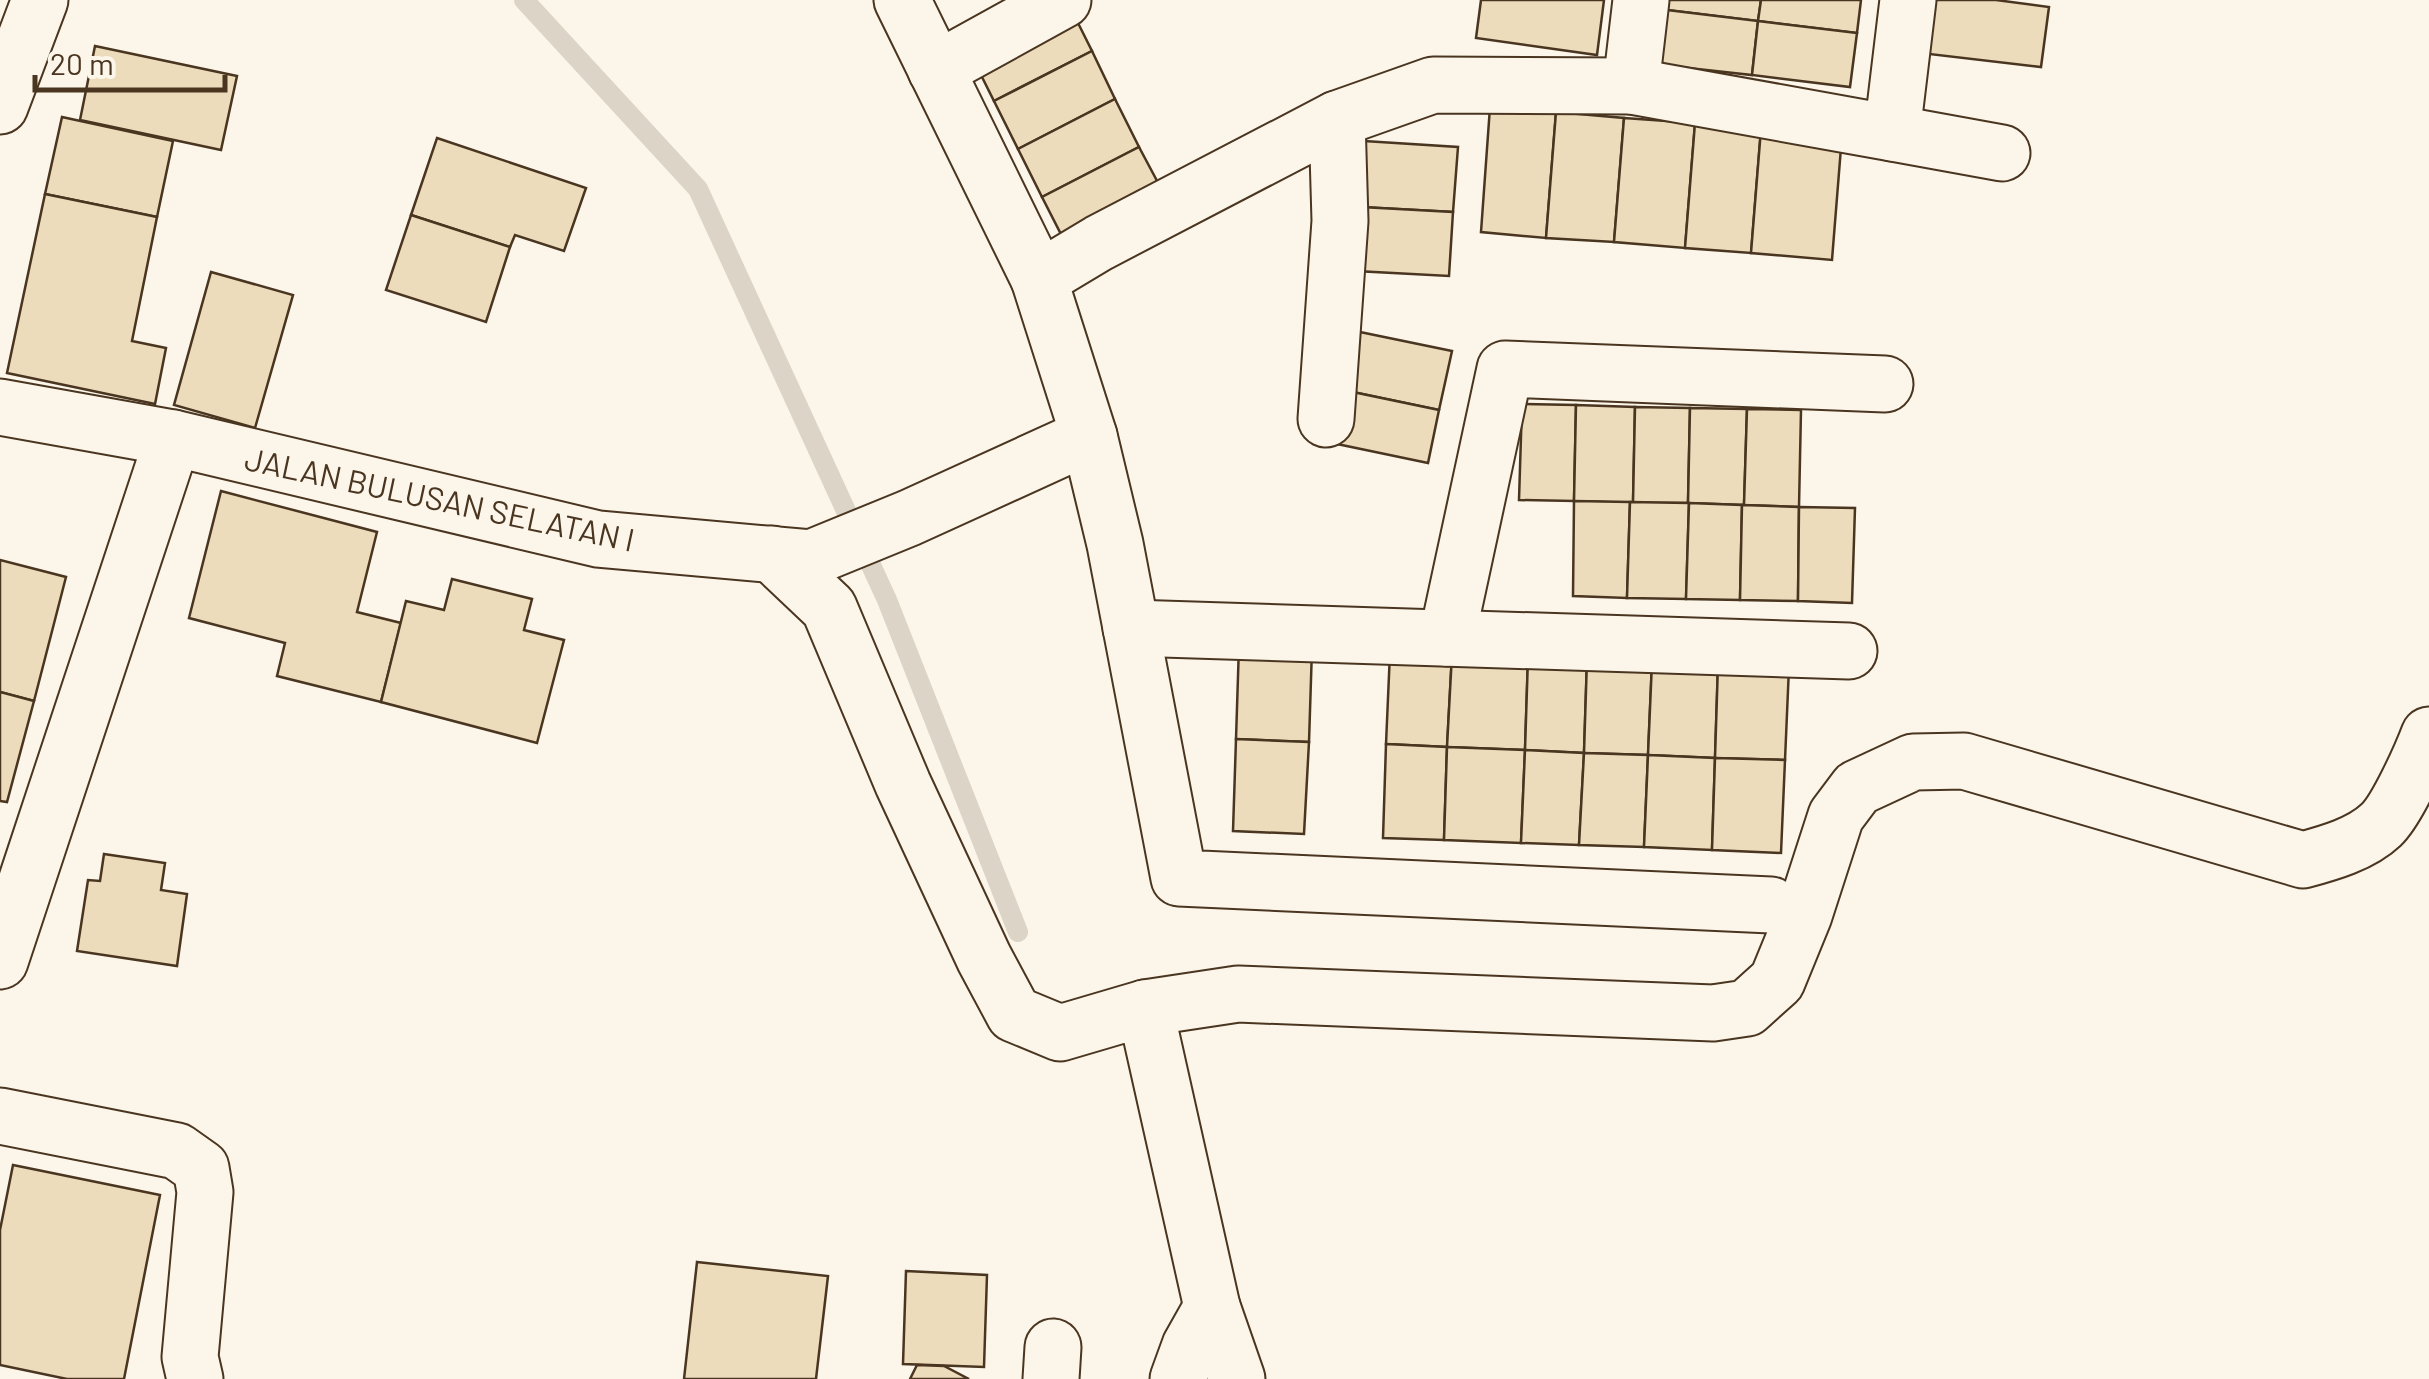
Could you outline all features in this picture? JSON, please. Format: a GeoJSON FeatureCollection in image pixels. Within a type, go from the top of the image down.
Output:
{"type":"FeatureCollection","features":[{"type":"Feature","properties":{"kind":"street"},"geometry":{"type":"LineString","coordinates":[[0,106],[40,0]]}},
{"type":"Feature","properties":{"kind":"street"},"geometry":{"type":"LineString","coordinates":[[902,0],[1038,279],[1089,436],[1179,878],[1771,905]]}},
{"type":"Feature","properties":{"kind":"street"},"geometry":{"type":"LineString","coordinates":[[936,70],[1063,0]]}},
{"type":"Feature","properties":{"kind":"street"},"geometry":{"type":"LineString","coordinates":[[1632,86],[1641,0]]}},
{"type":"Feature","properties":{"kind":"street"},"geometry":{"type":"LineString","coordinates":[[1873,130],[1908,0]]}},
{"type":"Feature","properties":{"kind":"street"},"geometry":{"type":"LineString","coordinates":[[1038,279],[1337,119],[1434,84],[1632,86],[2002,153]]}},
{"type":"Feature","properties":{"kind":"street"},"geometry":{"type":"LineString","coordinates":[[1326,419],[1340,221],[1337,119]]}},
{"type":"Feature","properties":{"kind":"street"},"geometry":{"type":"LineString","coordinates":[[1448,638],[1505,370],[1886,384]]}},
{"type":"Feature","properties":{"kind":"street","name":"JALAN BULUSAN SELATAN I"},"geometry":{"type":"LineString","coordinates":[[0,407],[173,438],[598,538],[791,556],[909,518],[1089,436]]}},
{"type":"Feature","properties":{"kind":"street"},"geometry":{"type":"LineString","coordinates":[[0,961],[173,438]]}},
{"type":"Feature","properties":{"kind":"street"},"geometry":{"type":"LineString","coordinates":[[791,556],[829,608],[903,784],[1014,1014],[1060,1033],[1144,1008],[1238,994],[1713,1013],[1747,1008],[1777,981],[1804,916],[1836,816],[1857,788],[1913,762],[1964,762],[2303,860],[2338,851],[2382,824],[2420,760],[2429,734]]}},
{"type":"Feature","properties":{"kind":"street"},"geometry":{"type":"LineString","coordinates":[[1131,628],[1849,651]]}},
{"type":"Feature","properties":{"kind":"street"},"geometry":{"type":"LineString","coordinates":[[1144,1008],[1212,1308],[1237,1379]]}},
{"type":"Feature","properties":{"kind":"street"},"geometry":{"type":"LineString","coordinates":[[0,1116],[177,1151],[201,1168],[205,1192],[190,1357],[195,1379]]}},
{"type":"Feature","properties":{"kind":"street"},"geometry":{"type":"LineString","coordinates":[[1178,1379],[1190,1346],[1212,1308]]}},
{"type":"Feature","properties":{"kind":"building"},"geometry":{"type":"Polygon","coordinates":[[[1481,0],[1604,0],[1597,55],[1476,38],[1481,0]]]}},
{"type":"Feature","properties":{"kind":"building"},"geometry":{"type":"Polygon","coordinates":[[[1668,0],[1761,0],[1758,21],[1667,10],[1668,0]]]}},
{"type":"Feature","properties":{"kind":"building"},"geometry":{"type":"Polygon","coordinates":[[[1761,0],[1861,0],[1857,33],[1758,21],[1761,0]]]}},
{"type":"Feature","properties":{"kind":"building"},"geometry":{"type":"Polygon","coordinates":[[[1935,0],[1996,0],[2049,7],[2041,67],[1929,54],[1935,0]]]}},
{"type":"Feature","properties":{"kind":"building"},"geometry":{"type":"Polygon","coordinates":[[[1071,9],[1092,51],[994,101],[973,59],[1071,9]]]}},
{"type":"Feature","properties":{"kind":"building"},"geometry":{"type":"Polygon","coordinates":[[[1667,10],[1758,21],[1752,75],[1661,65],[1667,10]]]}},
{"type":"Feature","properties":{"kind":"building"},"geometry":{"type":"Polygon","coordinates":[[[1758,21],[1857,33],[1850,87],[1752,75],[1758,21]]]}},
{"type":"Feature","properties":{"kind":"building"},"geometry":{"type":"Polygon","coordinates":[[[95,46],[237,76],[221,150],[80,120],[95,46]]]}},
{"type":"Feature","properties":{"kind":"building"},"geometry":{"type":"Polygon","coordinates":[[[1092,51],[1115,99],[1018,149],[994,101],[1092,51]]]}},
{"type":"Feature","properties":{"kind":"building"},"geometry":{"type":"Polygon","coordinates":[[[1115,99],[1139,147],[1042,197],[1018,149],[1115,99]]]}},
{"type":"Feature","properties":{"kind":"building"},"geometry":{"type":"Polygon","coordinates":[[[1490,107],[1556,112],[1546,238],[1481,232],[1490,107]]]}},
{"type":"Feature","properties":{"kind":"building"},"geometry":{"type":"Polygon","coordinates":[[[1556,112],[1624,118],[1614,242],[1546,238],[1556,112]]]}},
{"type":"Feature","properties":{"kind":"building"},"geometry":{"type":"Polygon","coordinates":[[[62,117],[173,141],[157,217],[45,194],[62,117]]]}},
{"type":"Feature","properties":{"kind":"building"},"geometry":{"type":"Polygon","coordinates":[[[1624,118],[1695,123],[1685,248],[1614,242],[1624,118]]]}},
{"type":"Feature","properties":{"kind":"building"},"geometry":{"type":"Polygon","coordinates":[[[1695,123],[1761,129],[1751,253],[1685,248],[1695,123]]]}},
{"type":"Feature","properties":{"kind":"building"},"geometry":{"type":"Polygon","coordinates":[[[1761,129],[1842,135],[1832,260],[1751,253],[1761,129]]]}},
{"type":"Feature","properties":{"kind":"building"},"geometry":{"type":"Polygon","coordinates":[[[437,138],[586,188],[564,251],[515,235],[510,247],[411,215],[437,138]]]}},
{"type":"Feature","properties":{"kind":"building"},"geometry":{"type":"Polygon","coordinates":[[[1364,141],[1458,147],[1453,212],[1361,207],[1364,141]]]}},
{"type":"Feature","properties":{"kind":"building"},"geometry":{"type":"Polygon","coordinates":[[[1139,147],[1164,194],[1066,244],[1042,197],[1139,147]]]}},
{"type":"Feature","properties":{"kind":"building"},"geometry":{"type":"Polygon","coordinates":[[[45,194],[157,217],[132,341],[166,348],[155,404],[7,373],[45,194]]]}},
{"type":"Feature","properties":{"kind":"building"},"geometry":{"type":"Polygon","coordinates":[[[1361,207],[1453,212],[1449,276],[1356,271],[1361,207]]]}},
{"type":"Feature","properties":{"kind":"building"},"geometry":{"type":"Polygon","coordinates":[[[411,215],[510,247],[486,322],[386,290],[411,215]]]}},
{"type":"Feature","properties":{"kind":"building"},"geometry":{"type":"Polygon","coordinates":[[[211,272],[293,295],[255,428],[174,405],[211,272]]]}},
{"type":"Feature","properties":{"kind":"building"},"geometry":{"type":"Polygon","coordinates":[[[1360,332],[1452,351],[1439,410],[1348,391],[1360,332]]]}},
{"type":"Feature","properties":{"kind":"building"},"geometry":{"type":"Polygon","coordinates":[[[1348,391],[1439,410],[1428,463],[1337,444],[1348,391]]]}},
{"type":"Feature","properties":{"kind":"building"},"geometry":{"type":"Polygon","coordinates":[[[1522,404],[1576,405],[1574,501],[1519,500],[1522,404]]]}},
{"type":"Feature","properties":{"kind":"building"},"geometry":{"type":"Polygon","coordinates":[[[1576,405],[1635,407],[1633,503],[1574,501],[1576,405]]]}},
{"type":"Feature","properties":{"kind":"building"},"geometry":{"type":"Polygon","coordinates":[[[1635,407],[1690,408],[1688,503],[1633,503],[1635,407]]]}},
{"type":"Feature","properties":{"kind":"building"},"geometry":{"type":"Polygon","coordinates":[[[1690,408],[1747,409],[1744,505],[1688,503],[1690,408]]]}},
{"type":"Feature","properties":{"kind":"building"},"geometry":{"type":"Polygon","coordinates":[[[1747,409],[1801,410],[1799,507],[1744,505],[1747,409]]]}},
{"type":"Feature","properties":{"kind":"building"},"geometry":{"type":"Polygon","coordinates":[[[221,491],[377,532],[357,612],[401,623],[381,702],[277,676],[285,643],[189,618],[221,491]]]}},
{"type":"Feature","properties":{"kind":"building"},"geometry":{"type":"Polygon","coordinates":[[[1574,501],[1630,502],[1627,598],[1573,596],[1574,501]]]}},
{"type":"Feature","properties":{"kind":"building"},"geometry":{"type":"Polygon","coordinates":[[[1630,502],[1689,503],[1686,599],[1627,598],[1630,502]]]}},
{"type":"Feature","properties":{"kind":"building"},"geometry":{"type":"Polygon","coordinates":[[[1689,503],[1742,505],[1740,600],[1686,599],[1689,503]]]}},
{"type":"Feature","properties":{"kind":"building"},"geometry":{"type":"Polygon","coordinates":[[[1742,505],[1799,507],[1798,601],[1740,600],[1742,505]]]}},
{"type":"Feature","properties":{"kind":"building"},"geometry":{"type":"Polygon","coordinates":[[[1799,507],[1855,508],[1852,603],[1798,601],[1799,507]]]}},
{"type":"Feature","properties":{"kind":"building"},"geometry":{"type":"Polygon","coordinates":[[[0,560],[66,577],[34,701],[0,692],[0,560]]]}},
{"type":"Feature","properties":{"kind":"building"},"geometry":{"type":"Polygon","coordinates":[[[452,579],[532,599],[524,630],[564,640],[537,743],[381,702],[406,601],[444,610],[452,579]]]}},
{"type":"Feature","properties":{"kind":"building"},"geometry":{"type":"Polygon","coordinates":[[[1239,645],[1312,648],[1309,742],[1236,739],[1239,645]]]}},
{"type":"Feature","properties":{"kind":"building"},"geometry":{"type":"Polygon","coordinates":[[[1390,652],[1452,654],[1447,747],[1386,744],[1390,652]]]}},
{"type":"Feature","properties":{"kind":"building"},"geometry":{"type":"Polygon","coordinates":[[[1452,654],[1528,657],[1525,750],[1447,747],[1452,654]]]}},
{"type":"Feature","properties":{"kind":"building"},"geometry":{"type":"Polygon","coordinates":[[[1528,657],[1587,659],[1584,753],[1525,750],[1528,657]]]}},
{"type":"Feature","properties":{"kind":"building"},"geometry":{"type":"Polygon","coordinates":[[[1587,659],[1652,662],[1648,755],[1584,753],[1587,659]]]}},
{"type":"Feature","properties":{"kind":"building"},"geometry":{"type":"Polygon","coordinates":[[[1652,662],[1718,664],[1715,758],[1648,755],[1652,662]]]}},
{"type":"Feature","properties":{"kind":"building"},"geometry":{"type":"Polygon","coordinates":[[[1718,664],[1789,667],[1785,760],[1715,758],[1718,664]]]}},
{"type":"Feature","properties":{"kind":"building"},"geometry":{"type":"Polygon","coordinates":[[[0,692],[34,701],[7,802],[0,801],[0,692]]]}},
{"type":"Feature","properties":{"kind":"building"},"geometry":{"type":"Polygon","coordinates":[[[1236,739],[1309,742],[1304,834],[1233,831],[1236,739]]]}},
{"type":"Feature","properties":{"kind":"building"},"geometry":{"type":"Polygon","coordinates":[[[1386,744],[1447,747],[1444,840],[1383,838],[1386,744]]]}},
{"type":"Feature","properties":{"kind":"building"},"geometry":{"type":"Polygon","coordinates":[[[1447,747],[1525,750],[1521,843],[1444,840],[1447,747]]]}},
{"type":"Feature","properties":{"kind":"building"},"geometry":{"type":"Polygon","coordinates":[[[1525,750],[1584,753],[1579,845],[1521,843],[1525,750]]]}},
{"type":"Feature","properties":{"kind":"building"},"geometry":{"type":"Polygon","coordinates":[[[1584,753],[1648,755],[1644,847],[1579,845],[1584,753]]]}},
{"type":"Feature","properties":{"kind":"building"},"geometry":{"type":"Polygon","coordinates":[[[1648,755],[1715,758],[1712,850],[1644,847],[1648,755]]]}},
{"type":"Feature","properties":{"kind":"building"},"geometry":{"type":"Polygon","coordinates":[[[1715,758],[1785,760],[1781,853],[1712,850],[1715,758]]]}},
{"type":"Feature","properties":{"kind":"building"},"geometry":{"type":"Polygon","coordinates":[[[104,854],[165,863],[161,890],[187,894],[177,966],[77,951],[88,880],[100,881],[104,854]]]}},
{"type":"Feature","properties":{"kind":"building"},"geometry":{"type":"Polygon","coordinates":[[[13,1165],[160,1195],[124,1379],[67,1379],[0,1365],[0,1230],[13,1165]]]}},
{"type":"Feature","properties":{"kind":"building"},"geometry":{"type":"Polygon","coordinates":[[[697,1262],[828,1276],[816,1379],[684,1379],[697,1262]]]}},
{"type":"Feature","properties":{"kind":"building"},"geometry":{"type":"Polygon","coordinates":[[[906,1271],[987,1275],[984,1367],[903,1364],[906,1271]]]}},
{"type":"Feature","properties":{"kind":"building"},"geometry":{"type":"Polygon","coordinates":[[[917,1365],[944,1366],[969,1379],[910,1379],[917,1365]]]}},
{"type":"Feature","properties":{"kind":"waterway"},"geometry":{"type":"LineString","coordinates":[[524,0],[698,189],[887,600],[1018,932]]}}]}
